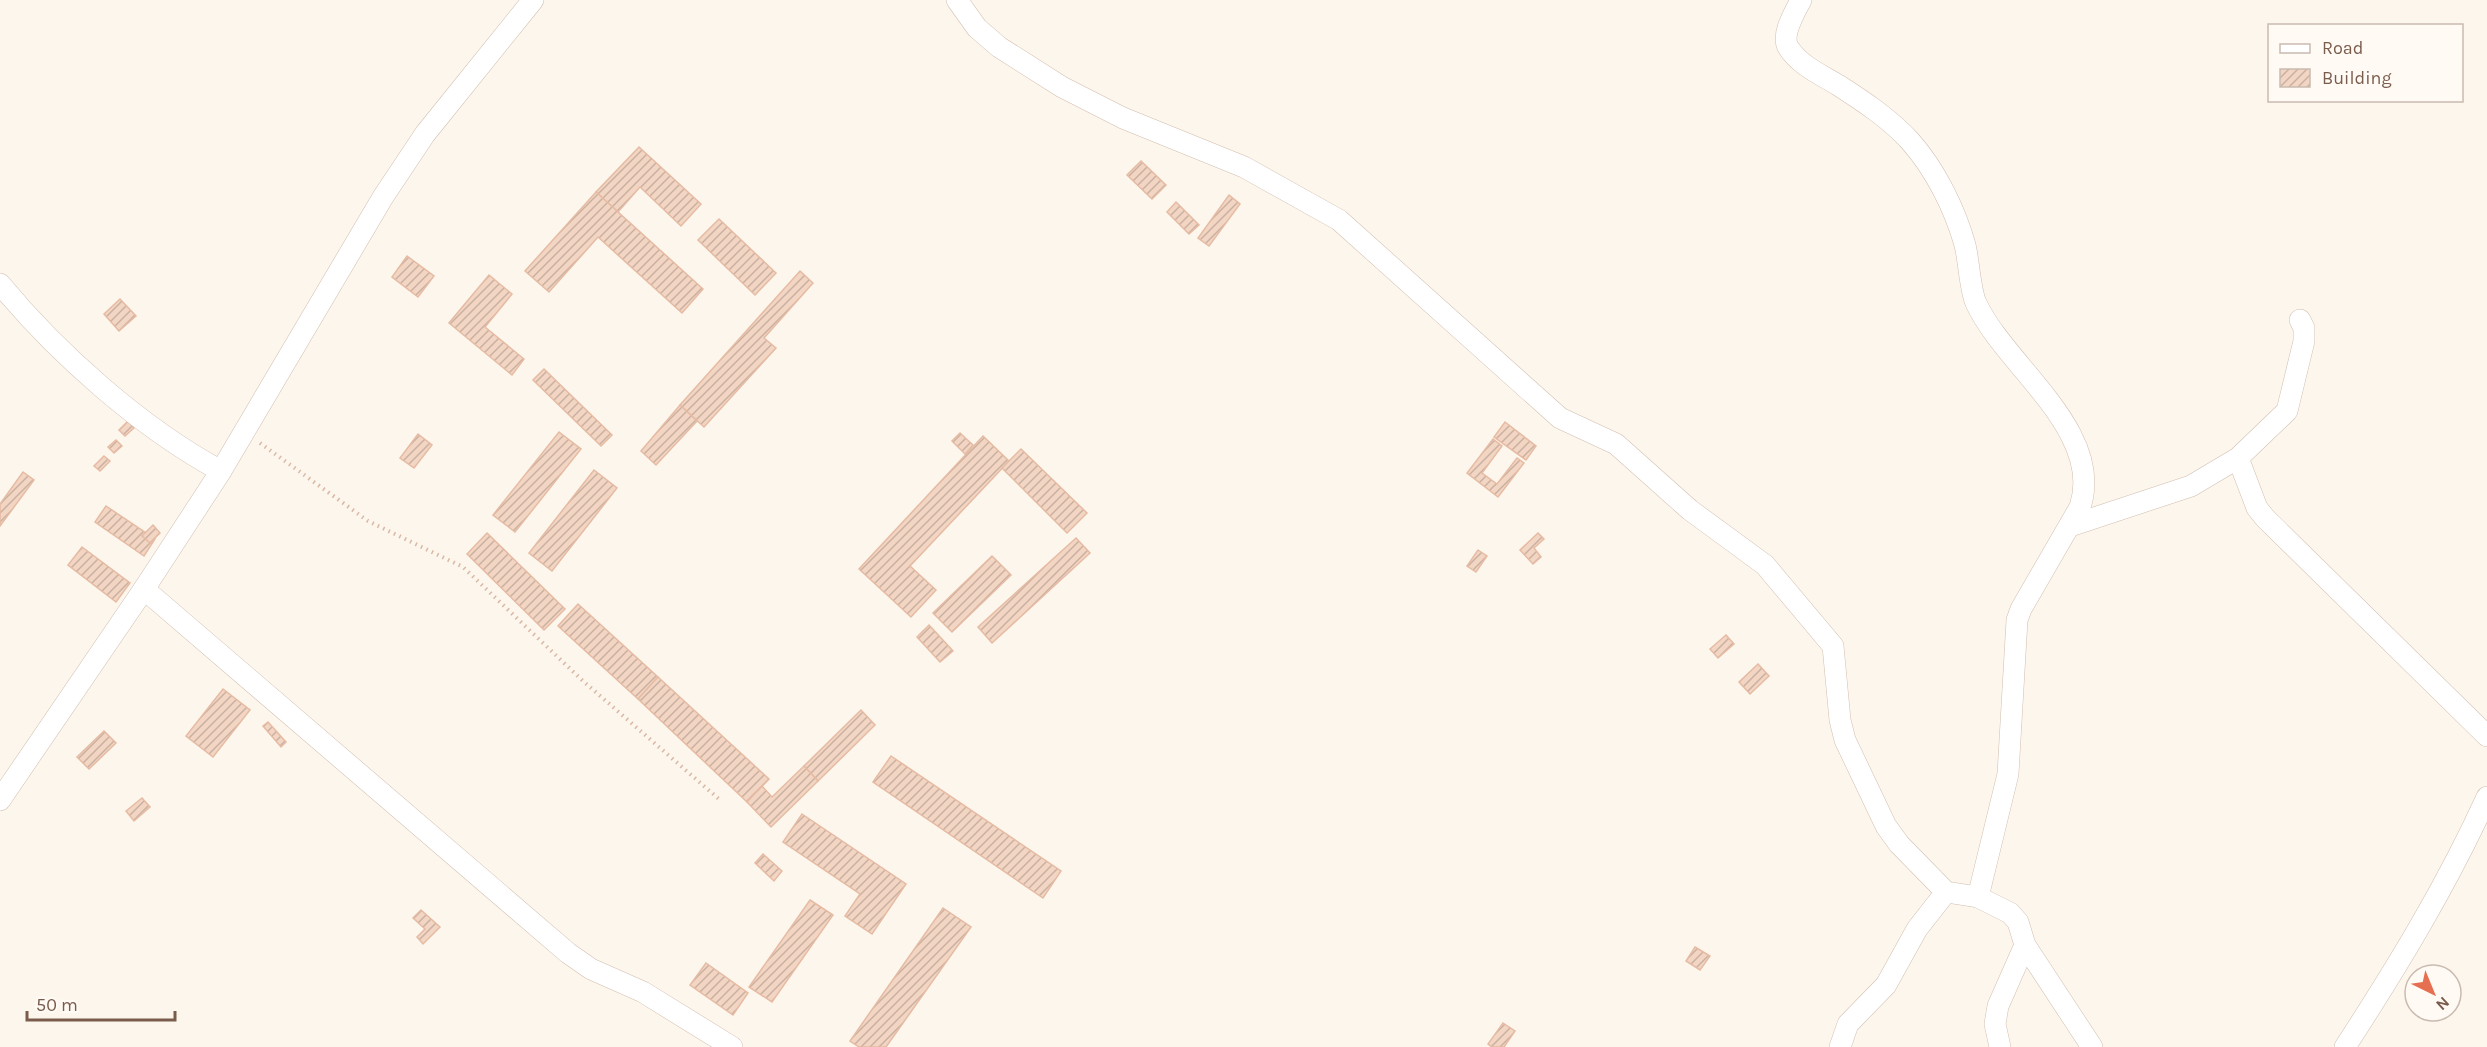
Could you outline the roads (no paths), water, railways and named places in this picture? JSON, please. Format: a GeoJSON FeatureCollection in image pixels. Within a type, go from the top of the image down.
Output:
{"type":"FeatureCollection","features":[{"type":"Feature","properties":{"kind":"street"},"geometry":{"type":"LineString","coordinates":[[0,800],[144,589],[245,432],[383,197],[425,134],[533,0]]}},
{"type":"Feature","properties":{"kind":"street"},"geometry":{"type":"LineString","coordinates":[[957,0],[977,28],[999,47],[1072,93],[1123,118],[1244,166],[1339,219],[1560,418],[1616,444],[1690,510],[1765,565],[1833,646],[1840,720],[1845,740],[1886,826],[1899,844],[1946,892],[1978,897],[2010,913],[2018,922],[2025,945],[2092,1047]]}},
{"type":"Feature","properties":{"kind":"street"},"geometry":{"type":"LineString","coordinates":[[1801,0],[1785,36],[1789,48],[1802,63],[1883,117],[1909,141],[1923,159],[1950,207],[1964,244],[1975,301],[2020,367],[2073,436],[2083,466],[2084,495],[2070,526],[2021,609],[2018,620],[2008,774],[1978,897]]}},
{"type":"Feature","properties":{"kind":"street"},"geometry":{"type":"LineString","coordinates":[[0,284],[16,306],[43,333],[158,433],[220,471]]}},
{"type":"Feature","properties":{"kind":"street"},"geometry":{"type":"LineString","coordinates":[[2070,526],[2191,486],[2238,458],[2287,411],[2304,341],[2304,328],[2300,320]]}},
{"type":"Feature","properties":{"kind":"street"},"geometry":{"type":"LineString","coordinates":[[2238,458],[2258,508],[2265,518],[2487,736]]}},
{"type":"Feature","properties":{"kind":"street"},"geometry":{"type":"LineString","coordinates":[[144,589],[568,953],[591,969],[643,992],[732,1047]]}},
{"type":"Feature","properties":{"kind":"street"},"geometry":{"type":"LineString","coordinates":[[2345,1047],[2398,966],[2465,846],[2487,797]]}},
{"type":"Feature","properties":{"kind":"street"},"geometry":{"type":"LineString","coordinates":[[1839,1047],[1848,1024],[1886,985],[1917,929],[1946,892]]}},
{"type":"Feature","properties":{"kind":"street"},"geometry":{"type":"LineString","coordinates":[[2000,1047],[1995,1024],[1998,1006],[2025,945]]}}]}
